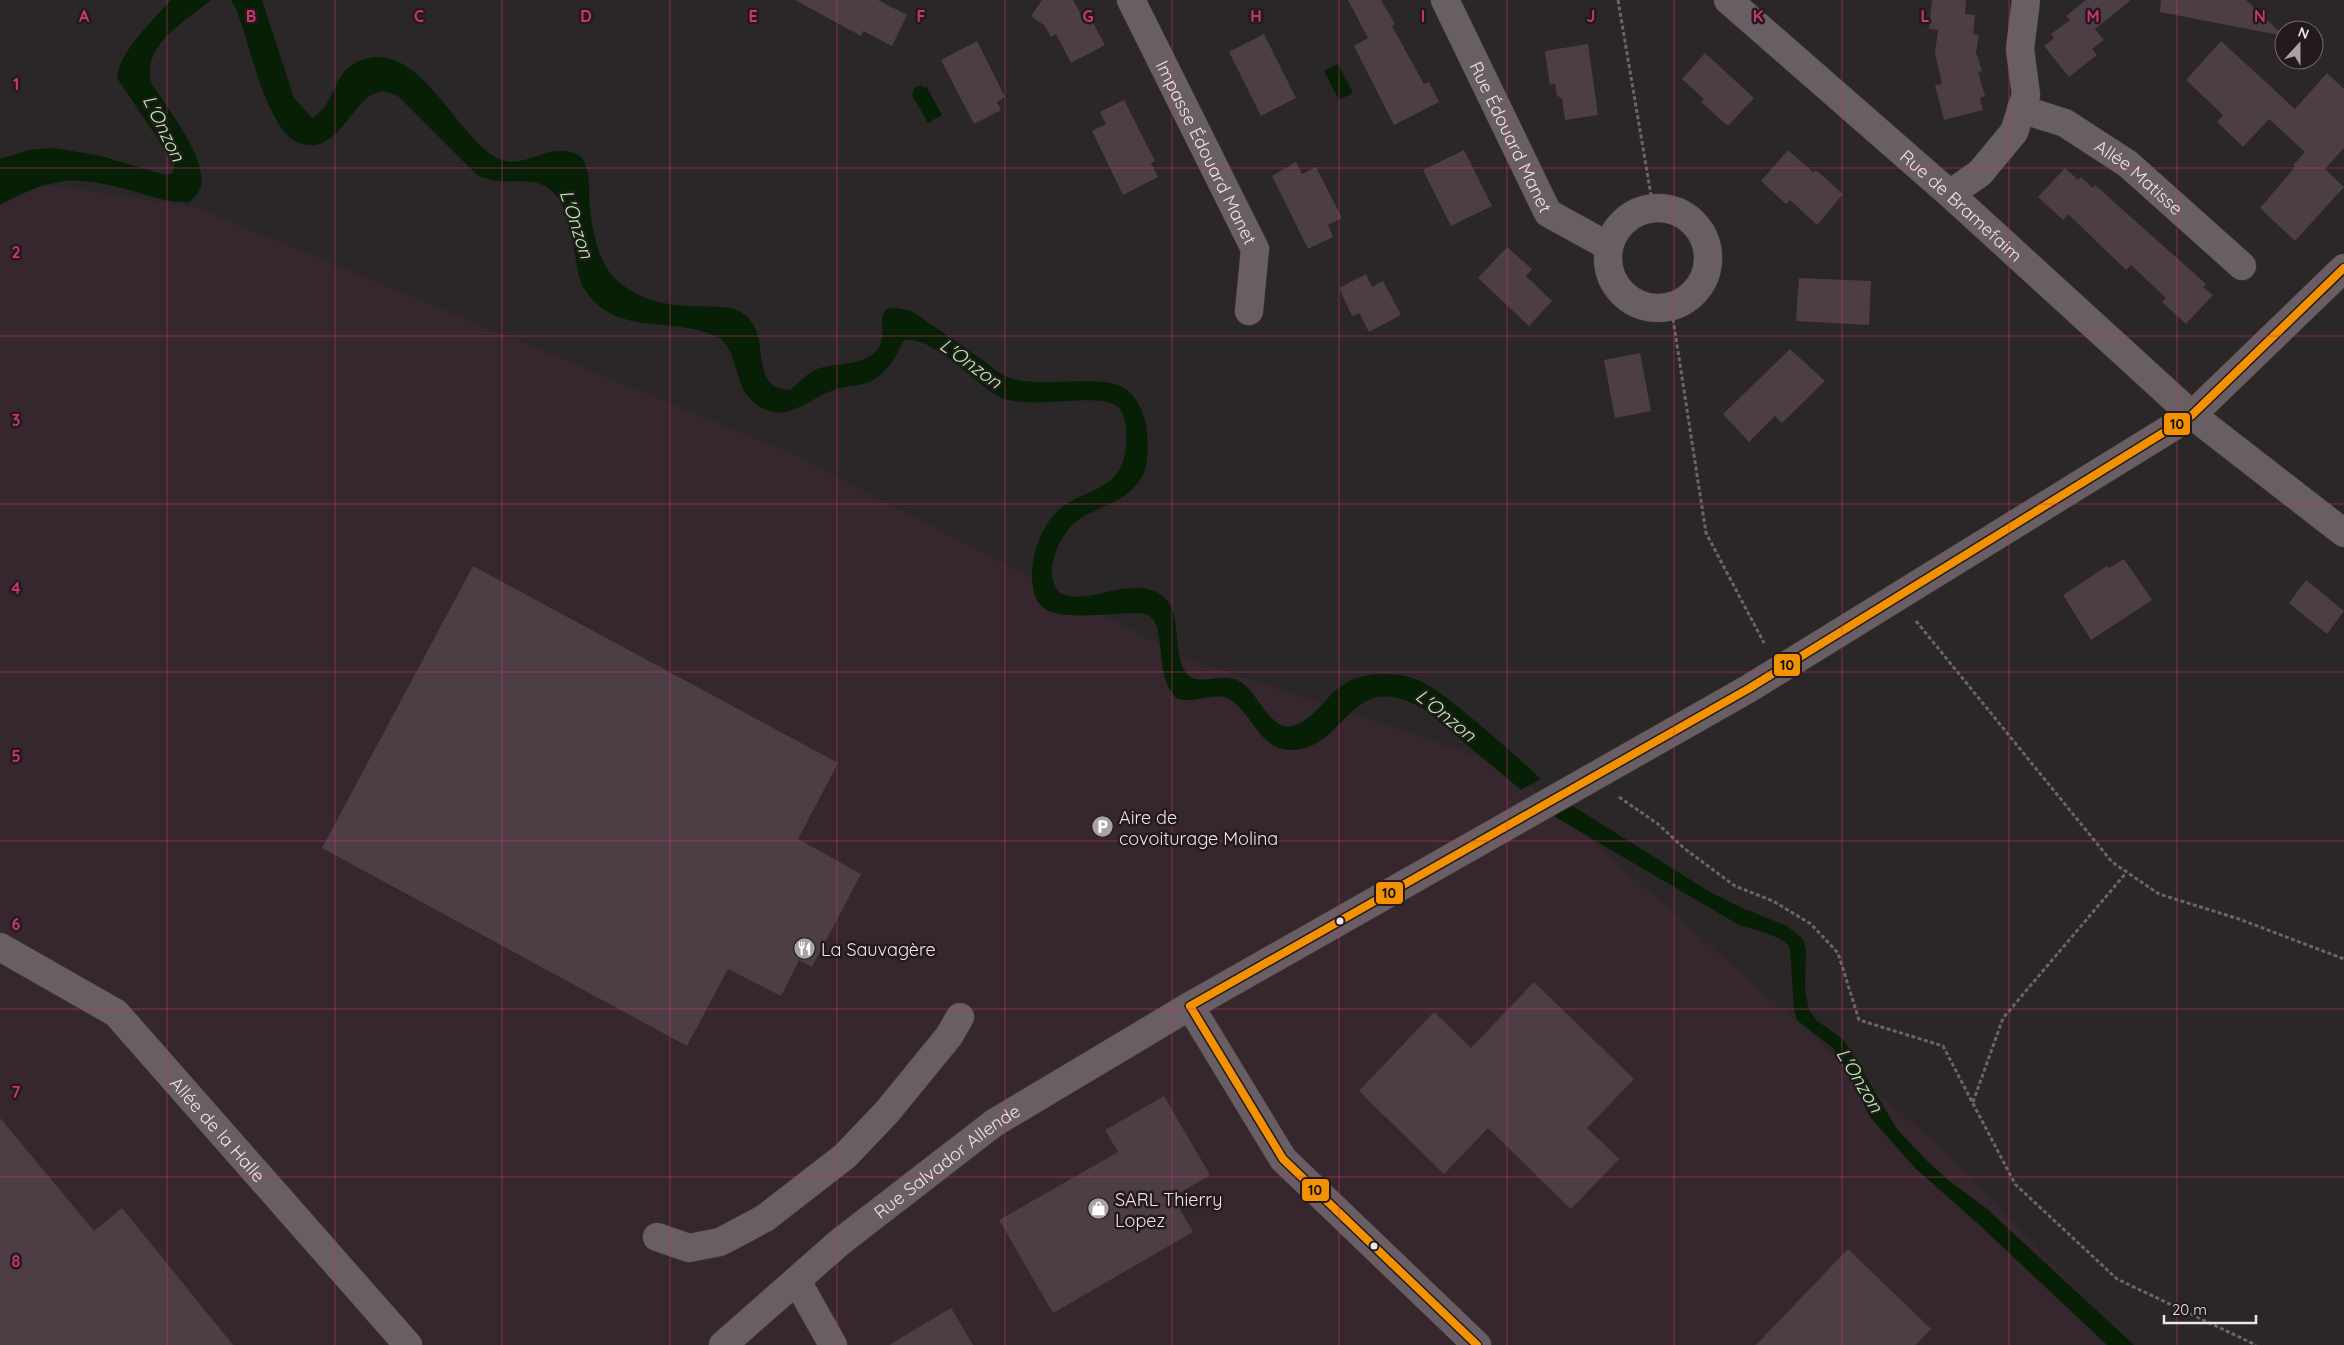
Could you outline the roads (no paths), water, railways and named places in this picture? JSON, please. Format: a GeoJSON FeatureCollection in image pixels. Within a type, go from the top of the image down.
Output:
{"type":"FeatureCollection","features":[{"type":"Feature","properties":{"kind":"street","name":"Impasse Édouard Manet"},"geometry":{"type":"LineString","coordinates":[[1131,0],[1255,249],[1249,311]]}},
{"type":"Feature","properties":{"kind":"street","name":"Rue Édouard Manet"},"geometry":{"type":"LineString","coordinates":[[1445,0],[1548,213],[1608,246]]}},
{"type":"Feature","properties":{"kind":"street","name":"Rue de Bramefaim"},"geometry":{"type":"LineString","coordinates":[[1728,0],[1950,194],[2192,415],[2344,533]]}},
{"type":"Feature","properties":{"kind":"street"},"geometry":{"type":"LineString","coordinates":[[1950,194],[1980,173],[2014,132],[2026,95],[2020,49],[2026,0]]}},
{"type":"Feature","properties":{"kind":"street","name":"Allée Matisse"},"geometry":{"type":"LineString","coordinates":[[2021,109],[2065,123],[2128,164],[2242,266]]}},
{"type":"Feature","properties":{"kind":"street"},"geometry":{"type":"LineString","coordinates":[[1653,207],[1670,209],[1685,215],[1697,226],[1705,241],[1708,257],[1706,274],[1698,288],[1686,299],[1671,306],[1654,308],[1637,304],[1622,294],[1612,280],[1607,264],[1608,246],[1614,232],[1624,219],[1638,211],[1653,207]]}},
{"type":"Feature","properties":{"kind":"street","name":"Rue Salvador Allende"},"geometry":{"type":"LineString","coordinates":[[723,1345],[840,1242],[994,1123],[1190,1006],[1778,670],[2192,415],[2344,268]]}},
{"type":"Feature","properties":{"kind":"street","name":"Allée de la Halle"},"geometry":{"type":"LineString","coordinates":[[0,947],[116,1013],[408,1345]]}},
{"type":"Feature","properties":{"kind":"street"},"geometry":{"type":"LineString","coordinates":[[1190,1006],[1283,1159],[1477,1345]]}},
{"type":"Feature","properties":{"kind":"street"},"geometry":{"type":"LineString","coordinates":[[657,1237],[689,1248],[720,1242],[765,1218],[845,1156],[887,1112],[949,1036],[960,1017]]}},
{"type":"Feature","properties":{"kind":"street"},"geometry":{"type":"LineString","coordinates":[[797,1281],[833,1345]]}},
{"type":"Feature","properties":{"kind":"water","name":"L'Onzon"},"geometry":{"type":"Polygon","coordinates":[[[171,0],[211,0],[168,35],[153,57],[150,70],[152,84],[176,119],[198,161],[201,186],[197,194],[190,202],[175,202],[96,182],[65,181],[35,188],[0,205],[0,159],[29,150],[54,148],[101,156],[166,175],[173,173],[174,163],[117,78],[123,58],[130,47],[171,0]]]}},
{"type":"Feature","properties":{"kind":"water","name":"L'Onzon"},"geometry":{"type":"Polygon","coordinates":[[[231,0],[262,0],[294,98],[312,118],[320,113],[325,106],[347,68],[355,63],[377,57],[397,61],[415,73],[433,90],[481,146],[497,158],[518,161],[548,152],[559,151],[570,152],[581,157],[587,168],[592,224],[601,256],[608,270],[624,287],[646,298],[681,306],[721,307],[737,310],[749,319],[756,330],[763,369],[768,379],[776,387],[790,390],[817,369],[854,362],[868,357],[880,345],[884,313],[888,309],[898,308],[913,312],[1009,378],[1040,382],[1103,382],[1116,384],[1126,389],[1138,403],[1145,420],[1148,444],[1145,469],[1140,480],[1129,492],[1118,500],[1082,518],[1071,527],[1061,540],[1052,568],[1053,581],[1060,593],[1071,596],[1083,596],[1135,588],[1148,589],[1160,594],[1168,601],[1173,610],[1179,656],[1182,666],[1188,675],[1198,679],[1226,678],[1239,681],[1251,691],[1272,718],[1284,726],[1296,725],[1302,722],[1337,689],[1353,680],[1384,674],[1415,679],[1431,687],[1449,700],[1541,779],[1521,790],[1428,712],[1402,699],[1381,697],[1365,702],[1326,737],[1311,746],[1292,750],[1281,748],[1264,738],[1237,705],[1229,699],[1217,696],[1190,700],[1176,698],[1165,678],[1159,634],[1152,618],[1139,613],[1065,615],[1055,613],[1047,610],[1039,603],[1033,589],[1032,567],[1035,552],[1040,537],[1052,517],[1075,499],[1109,482],[1117,473],[1123,460],[1126,438],[1125,420],[1120,409],[1111,403],[1098,401],[1026,402],[1010,400],[996,395],[987,389],[938,351],[913,340],[903,341],[889,366],[879,376],[867,383],[831,391],[785,412],[763,409],[751,400],[744,390],[729,350],[715,336],[698,330],[626,319],[609,313],[595,302],[582,285],[570,225],[558,197],[547,187],[533,182],[497,181],[476,174],[397,95],[382,91],[371,95],[336,133],[322,143],[309,145],[299,143],[290,138],[270,109],[237,11],[231,0]]]}},
{"type":"Feature","properties":{"kind":"water"},"geometry":{"type":"Polygon","coordinates":[[[1338,64],[1353,93],[1339,100],[1324,71],[1338,64]]]}},
{"type":"Feature","properties":{"kind":"water"},"geometry":{"type":"Polygon","coordinates":[[[921,85],[924,88],[926,86],[942,115],[928,123],[912,95],[915,87],[921,85]]]}},
{"type":"Feature","properties":{"kind":"water","name":"L'Onzon"},"geometry":{"type":"Polygon","coordinates":[[[1568,803],[1710,892],[1740,907],[1787,926],[1803,939],[1806,949],[1805,990],[1809,1010],[1816,1020],[1844,1040],[1897,1129],[1929,1163],[1986,1208],[2134,1345],[2107,1345],[1975,1221],[1915,1168],[1870,1117],[1833,1048],[1797,1020],[1794,1009],[1790,949],[1787,944],[1775,937],[1739,925],[1550,814],[1568,803]]]}},
{"type":"Feature","properties":{"kind":"place","name":"Aire de covoiturage Molina"},"geometry":{"type":"Point","coordinates":[1103,827]}},
{"type":"Feature","properties":{"kind":"place","name":"La Sauvagère"},"geometry":{"type":"Point","coordinates":[805,949]}},
{"type":"Feature","properties":{"kind":"place","name":"SARL Thierry Lopez"},"geometry":{"type":"Point","coordinates":[1099,1209]}}]}
